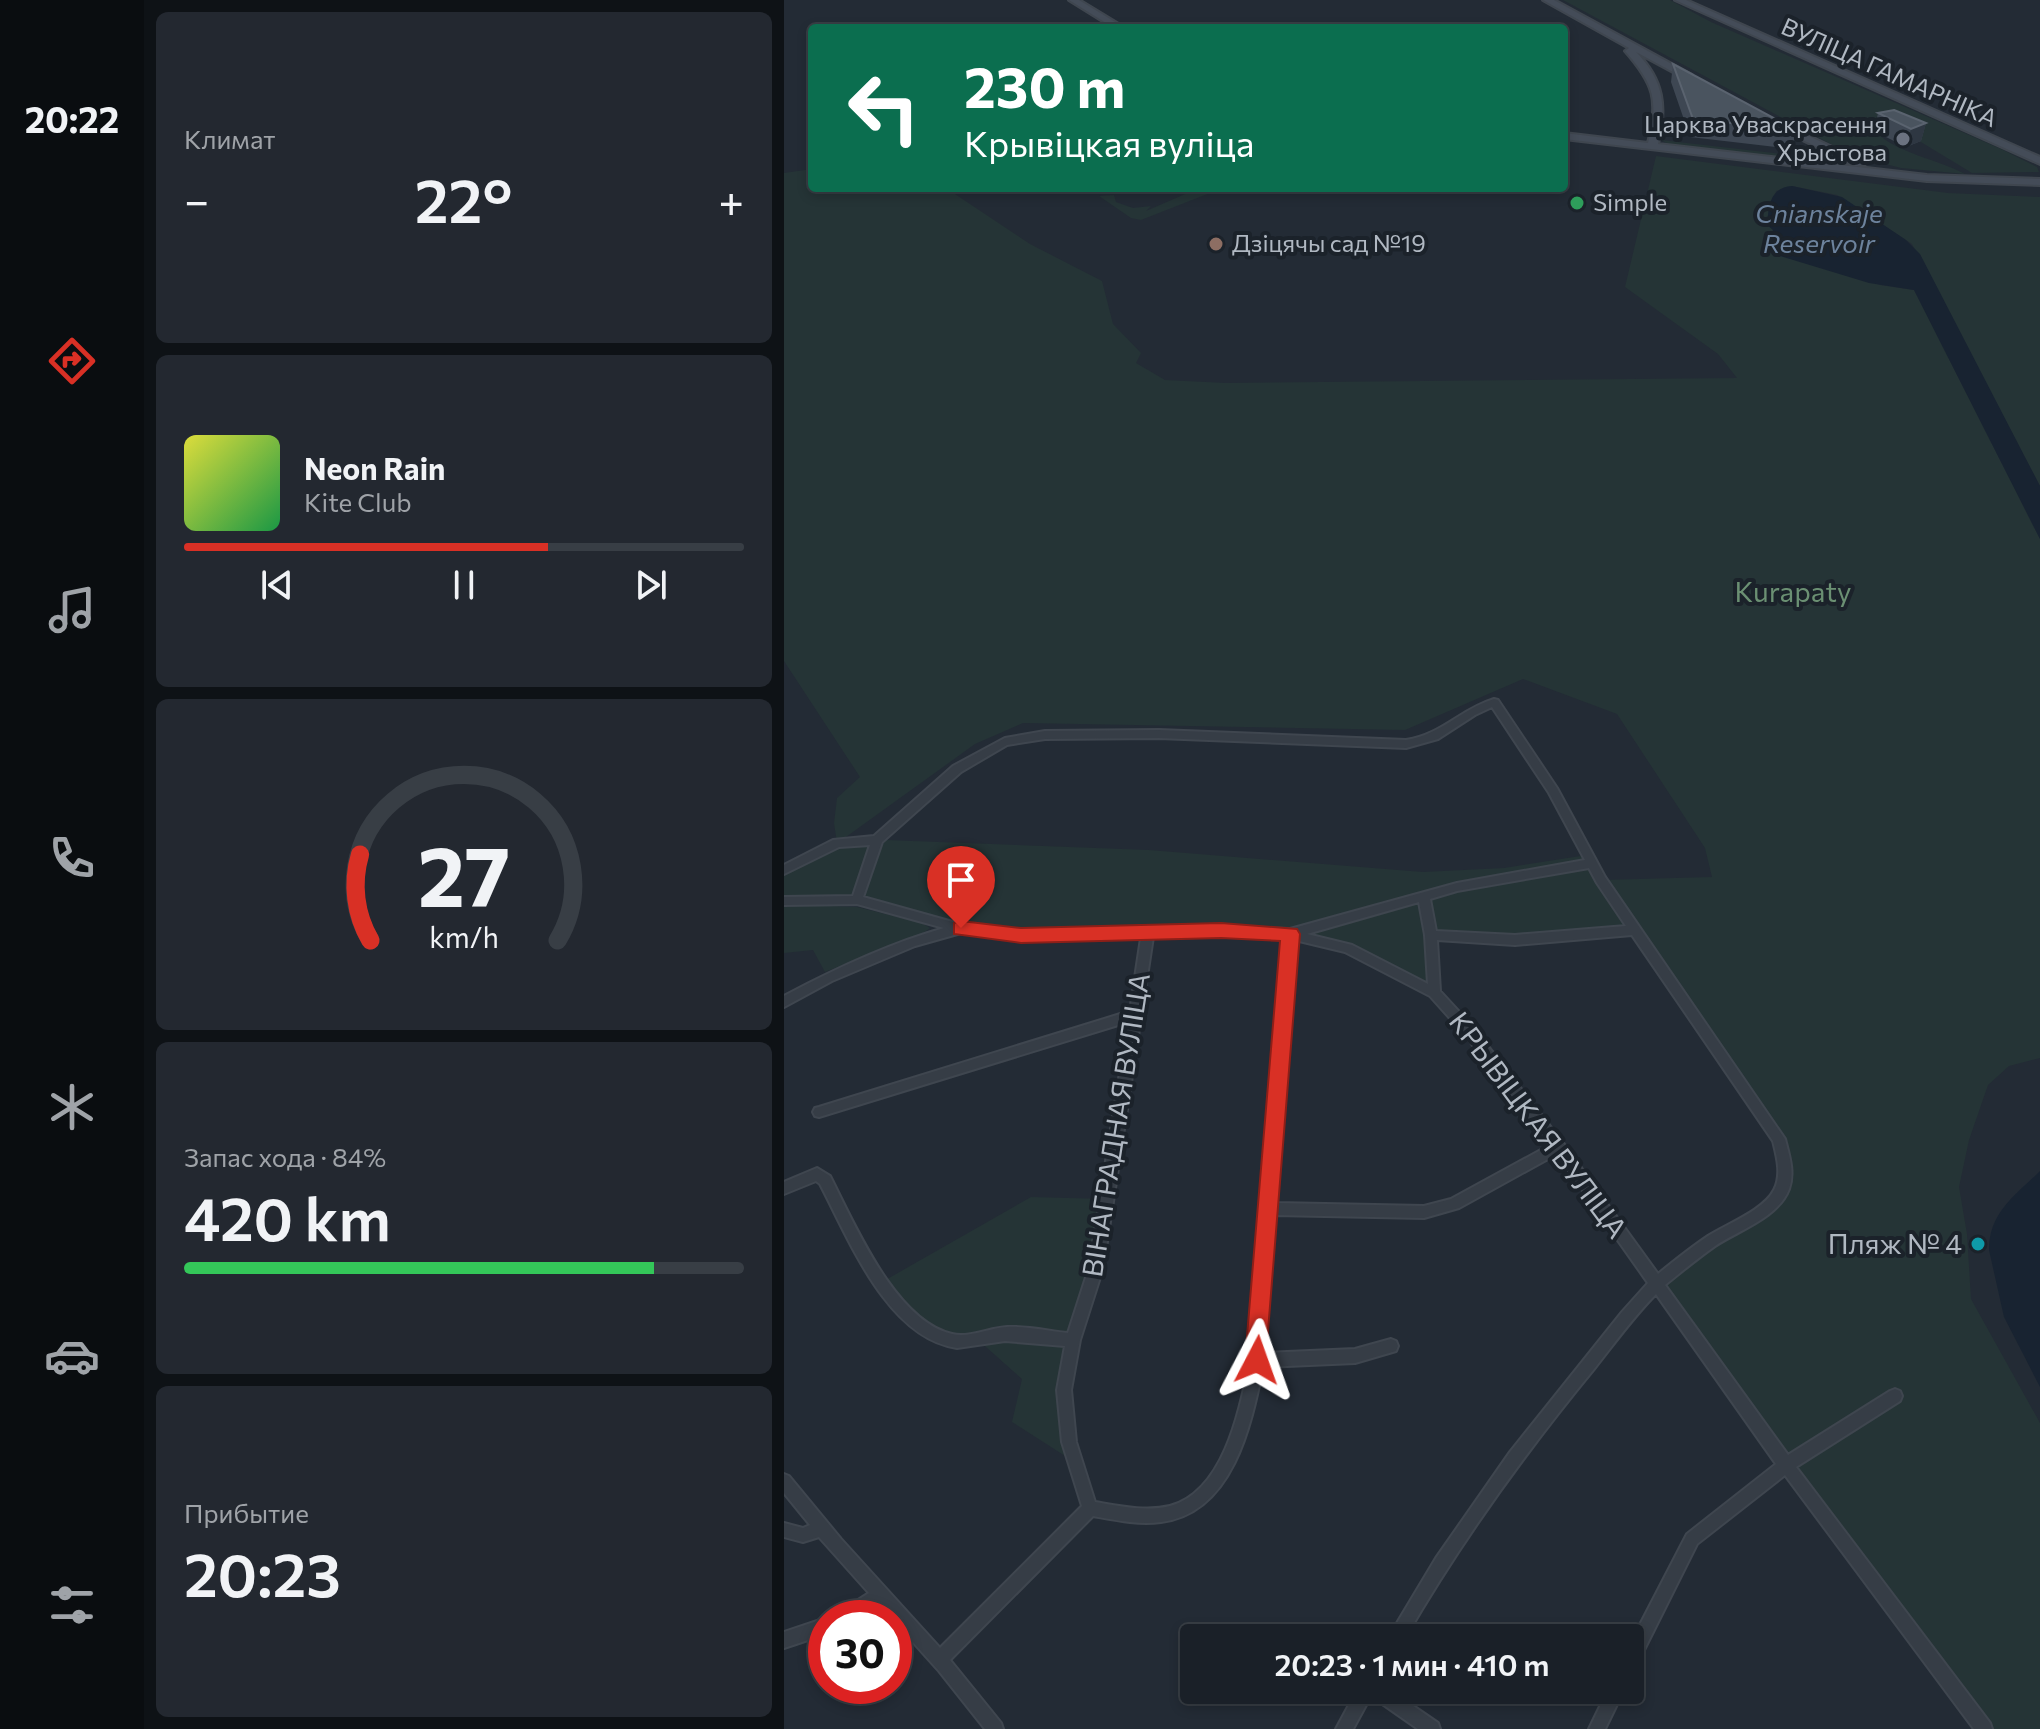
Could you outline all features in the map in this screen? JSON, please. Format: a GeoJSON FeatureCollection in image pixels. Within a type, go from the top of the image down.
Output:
{"type":"FeatureCollection","features":[{"type":"Feature","properties":{"kind":"main road"},"geometry":{"type":"LineString","coordinates":[[1073,0],[1113,24]]}},
{"type":"Feature","properties":{"kind":"main road"},"geometry":{"type":"LineString","coordinates":[[1547,0],[1696,81]]}},
{"type":"Feature","properties":{"kind":"main road","name":"ВУЛІЦА ГАМАРНІКА"},"geometry":{"type":"LineString","coordinates":[[1679,0],[2040,161]]}},
{"type":"Feature","properties":{"kind":"main road"},"geometry":{"type":"LineString","coordinates":[[1607,32],[1642,63],[1658,90],[1660,115],[1652,147]]}},
{"type":"Feature","properties":{"kind":"main road"},"geometry":{"type":"LineString","coordinates":[[1770,120],[1831,153],[1900,175]]}},
{"type":"Feature","properties":{"kind":"main road"},"geometry":{"type":"LineString","coordinates":[[1568,136],[1900,175],[1986,182],[2040,182]]}},
{"type":"Feature","properties":{"kind":"main road"},"geometry":{"type":"LineString","coordinates":[[1815,166],[1836,163],[1838,159],[1831,153]]}},
{"type":"Feature","properties":{"kind":"street"},"geometry":{"type":"LineString","coordinates":[[857,900],[877,840],[957,769],[992,748],[1018,739],[1159,734],[1406,744],[1439,737],[1470,713],[1494,703],[1553,791],[1591,863],[1779,1139],[1787,1173],[1781,1195],[1772,1205],[1720,1236],[1657,1283],[1535,1427],[1439,1563],[1404,1624]]}},
{"type":"Feature","properties":{"kind":"street"},"geometry":{"type":"LineString","coordinates":[[784,870],[837,843],[877,840]]}},
{"type":"Feature","properties":{"kind":"street"},"geometry":{"type":"LineString","coordinates":[[939,1660],[1090,1508],[1133,1516],[1173,1513],[1201,1498],[1210,1489],[1238,1429],[1257,1360],[1290,934],[1424,896],[1591,863]]}},
{"type":"Feature","properties":{"kind":"street"},"geometry":{"type":"LineString","coordinates":[[1424,896],[1431,935],[1434,993]]}},
{"type":"Feature","properties":{"kind":"street"},"geometry":{"type":"LineString","coordinates":[[784,901],[857,900],[961,928]]}},
{"type":"Feature","properties":{"kind":"street","name":"КРЫВІЦКАЯ ВУЛІЦА"},"geometry":{"type":"LineString","coordinates":[[784,1002],[899,947],[961,928],[1021,936],[1148,932],[1290,934],[1318,938],[1348,948],[1434,993],[1469,1031],[1559,1147],[1786,1465],[1984,1729]]}},
{"type":"Feature","properties":{"kind":"street"},"geometry":{"type":"LineString","coordinates":[[1431,935],[1515,940],[1635,930]]}},
{"type":"Feature","properties":{"kind":"street","name":"ВІНАГРАДНАЯ ВУЛІЦА"},"geometry":{"type":"LineString","coordinates":[[1090,1508],[1063,1411],[1073,1340],[1096,1268],[1148,932]]}},
{"type":"Feature","properties":{"kind":"street"},"geometry":{"type":"LineString","coordinates":[[819,1112],[1134,1015]]}},
{"type":"Feature","properties":{"kind":"street"},"geometry":{"type":"LineString","coordinates":[[1267,1209],[1424,1212],[1454,1204],[1559,1147]]}},
{"type":"Feature","properties":{"kind":"street"},"geometry":{"type":"LineString","coordinates":[[784,1188],[817,1174],[825,1180],[894,1301],[922,1327],[937,1336],[964,1341],[1008,1334],[1073,1340]]}},
{"type":"Feature","properties":{"kind":"street"},"geometry":{"type":"LineString","coordinates":[[1257,1360],[1355,1356],[1391,1346]]}},
{"type":"Feature","properties":{"kind":"street"},"geometry":{"type":"LineString","coordinates":[[1644,1633],[1692,1539],[1786,1465],[1895,1396]]}},
{"type":"Feature","properties":{"kind":"street"},"geometry":{"type":"LineString","coordinates":[[784,1481],[820,1529],[939,1660],[995,1729]]}},
{"type":"Feature","properties":{"kind":"street"},"geometry":{"type":"LineString","coordinates":[[784,1530],[803,1535],[820,1529]]}},
{"type":"Feature","properties":{"kind":"street"},"geometry":{"type":"LineString","coordinates":[[872,1600],[879,1596]]}},
{"type":"Feature","properties":{"kind":"street"},"geometry":{"type":"LineString","coordinates":[[784,1640],[808,1632]]}},
{"type":"Feature","properties":{"kind":"street"},"geometry":{"type":"LineString","coordinates":[[1344,1729],[1358,1704]]}},
{"type":"Feature","properties":{"kind":"street"},"geometry":{"type":"LineString","coordinates":[[1396,1704],[1432,1729]]}},
{"type":"Feature","properties":{"kind":"street"},"geometry":{"type":"LineString","coordinates":[[1597,1729],[1609,1704]]}},
{"type":"Feature","properties":{"kind":"green space"},"geometry":{"type":"Polygon","coordinates":[[[1563,0],[1670,0],[1711,22],[2001,149],[2037,167],[2039,172],[1972,173],[1896,127],[1876,132],[1906,151],[1965,174],[1901,168],[1851,155],[1563,0]]]}},
{"type":"Feature","properties":{"kind":"green space"},"geometry":{"type":"Polygon","coordinates":[[[1661,140],[1825,159],[1815,162],[1670,145],[1661,140]]]}},
{"type":"Feature","properties":{"kind":"green space","name":"Kurapaty"},"geometry":{"type":"Polygon","coordinates":[[[1656,156],[1948,193],[2040,197],[2040,486],[1912,244],[1837,195],[1792,186],[1776,191],[1772,240],[1880,285],[1914,290],[2040,539],[2040,1058],[2009,1066],[1988,1085],[1969,1140],[1959,1187],[1967,1234],[1971,1299],[2040,1423],[2040,1729],[1984,1729],[1657,1283],[1772,1205],[1786,1160],[1635,931],[1515,940],[1432,935],[1434,993],[1347,948],[1290,934],[1001,934],[857,900],[784,901],[784,870],[837,843],[834,823],[837,798],[860,777],[784,661],[784,173],[808,170],[808,192],[952,192],[1030,244],[1102,281],[1113,324],[1141,353],[1136,363],[1165,380],[1226,383],[1737,378],[1718,354],[1625,287],[1656,156]],[[1523,679],[1405,730],[1023,723],[975,744],[839,842],[886,840],[1149,850],[1423,872],[1504,868],[1587,855],[1602,880],[1712,877],[1705,848],[1617,714],[1523,679]]]}},
{"type":"Feature","properties":{"kind":"green space"},"geometry":{"type":"Polygon","coordinates":[[[1190,192],[1210,193],[1141,220],[1131,218],[1099,196],[1114,195],[1116,202],[1133,208],[1151,206],[1146,211],[1190,192]]]}},
{"type":"Feature","properties":{"kind":"green space"},"geometry":{"type":"Polygon","coordinates":[[[784,907],[857,907],[922,923],[930,928],[922,934],[825,972],[813,950],[784,953],[784,907]]]}},
{"type":"Feature","properties":{"kind":"green space"},"geometry":{"type":"Polygon","coordinates":[[[1031,1197],[1107,1199],[1064,1390],[1076,1463],[1012,1422],[1022,1379],[977,1339],[937,1336],[882,1282],[1031,1197]]]}},
{"type":"Feature","properties":{"kind":"water","name":"Cnianskaje Reservoir"},"geometry":{"type":"Polygon","coordinates":[[[1792,186],[1842,197],[1906,240],[1920,254],[2040,486],[2040,539],[1914,290],[1869,283],[1780,256],[1765,243],[1772,240],[1773,230],[1767,225],[1772,199],[1779,190],[1792,186]]]}},
{"type":"Feature","properties":{"kind":"water"},"geometry":{"type":"Polygon","coordinates":[[[2040,1171],[2040,1387],[2004,1317],[1989,1250],[1990,1237],[1999,1215],[2040,1171]]]}},
{"type":"Feature","properties":{"kind":"building"},"geometry":{"type":"Polygon","coordinates":[[[1673,64],[1796,130],[1693,119],[1673,64]]]}},
{"type":"Feature","properties":{"kind":"building"},"geometry":{"type":"Polygon","coordinates":[[[1894,110],[1926,123],[1911,129],[1878,113],[1894,110]]]}},
{"type":"Feature","properties":{"kind":"place","name":"Царква Уваскрасення Хрыстова"},"geometry":{"type":"Point","coordinates":[1903,139]}},
{"type":"Feature","properties":{"kind":"place","name":"Simple"},"geometry":{"type":"Point","coordinates":[1577,203]}},
{"type":"Feature","properties":{"kind":"place","name":"Дзіцячы сад №19"},"geometry":{"type":"Point","coordinates":[1216,244]}},
{"type":"Feature","properties":{"kind":"place","name":"Пляж № 4"},"geometry":{"type":"Point","coordinates":[1978,1244]}},
{"type":"Feature","properties":{"kind":"route"},"geometry":{"type":"LineString","coordinates":[[961,928],[1021,936],[1221,931],[1290,934],[1257,1360]]}}]}
